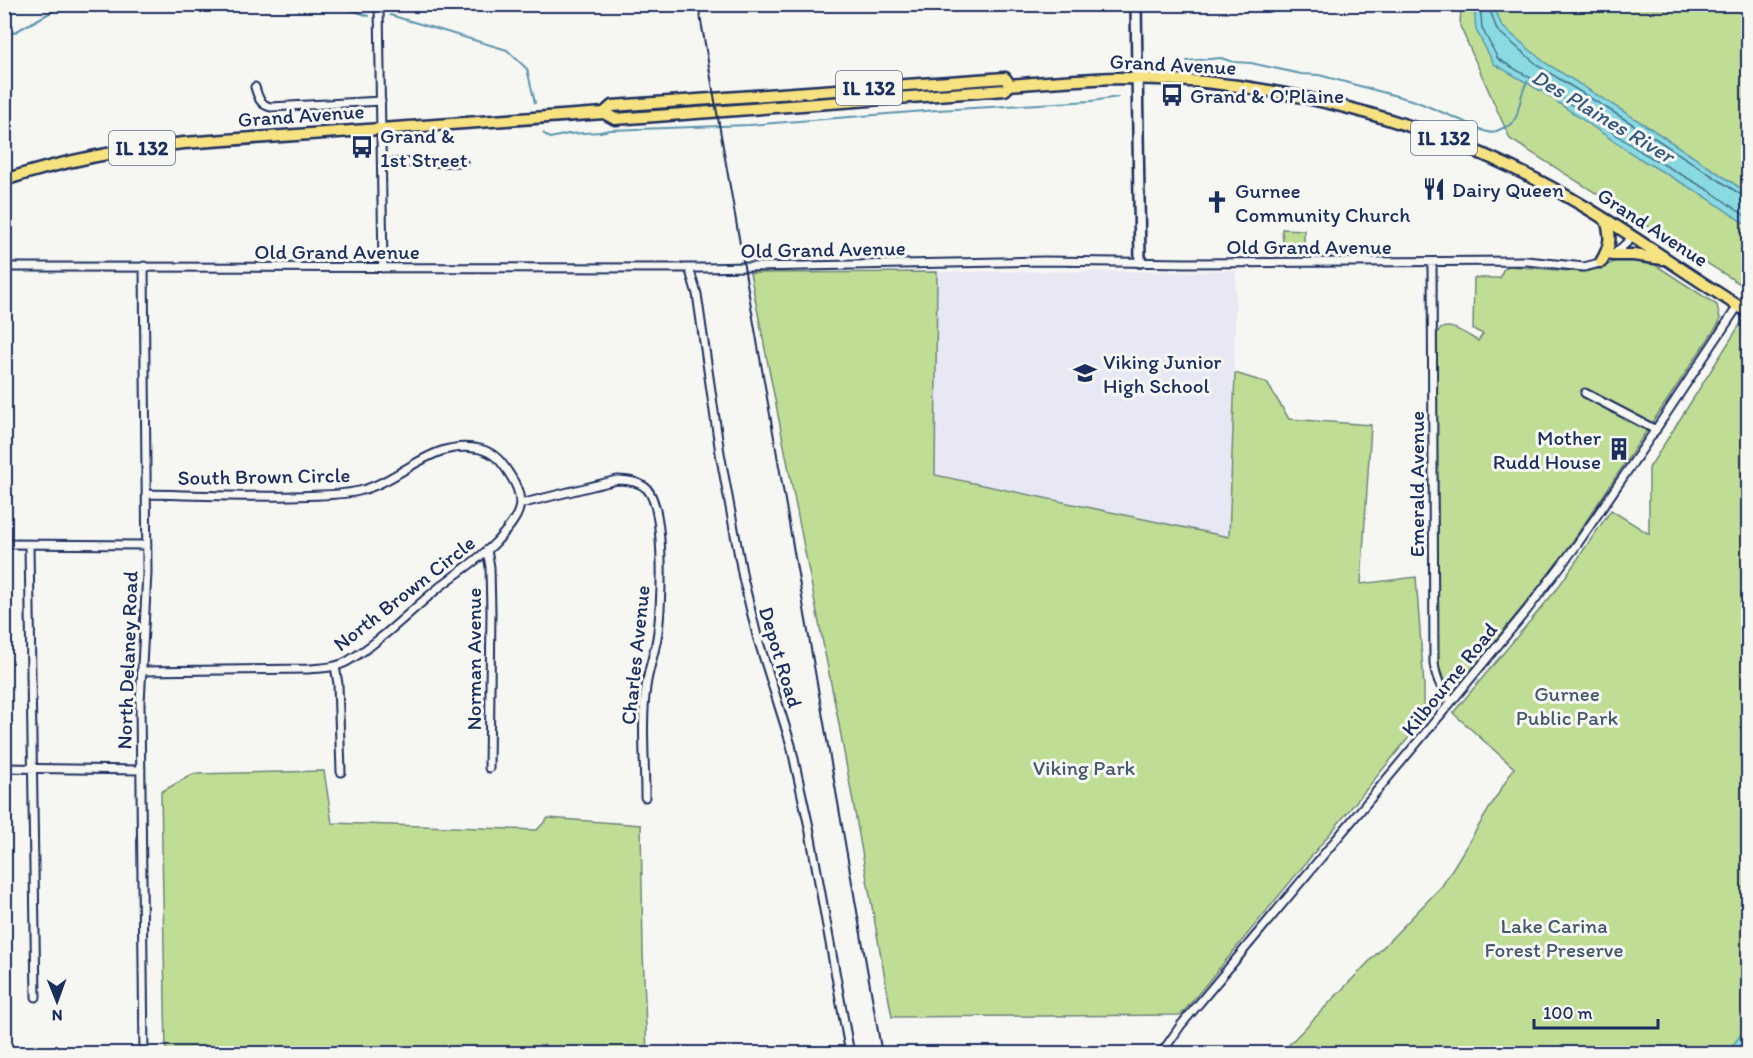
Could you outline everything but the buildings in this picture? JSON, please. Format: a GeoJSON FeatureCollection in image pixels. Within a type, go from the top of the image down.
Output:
{"type":"FeatureCollection","features":[{"type":"Feature","properties":{"kind":"main road","name":"Grand Avenue"},"geometry":{"type":"LineString","coordinates":[[4,180],[85,158],[158,146],[604,113],[612,106],[1005,78],[1010,85],[1070,80],[1137,79],[1196,82],[1244,87],[1369,113],[1425,131],[1487,156],[1537,180],[1606,220],[1749,312]]}},
{"type":"Feature","properties":{"kind":"main road"},"geometry":{"type":"LineString","coordinates":[[1601,262],[1610,243],[1606,220]]}},
{"type":"Feature","properties":{"kind":"main road"},"geometry":{"type":"LineString","coordinates":[[1613,255],[1666,259]]}},
{"type":"Feature","properties":{"kind":"street"},"geometry":{"type":"LineString","coordinates":[[379,4],[383,268]]}},
{"type":"Feature","properties":{"kind":"street"},"geometry":{"type":"LineString","coordinates":[[1136,4],[1140,262]]}},
{"type":"Feature","properties":{"kind":"street"},"geometry":{"type":"LineString","coordinates":[[255,87],[260,101],[272,107],[381,101]]}},
{"type":"Feature","properties":{"kind":"street"},"geometry":{"type":"LineString","coordinates":[[382,163],[463,162]]}},
{"type":"Feature","properties":{"kind":"street","name":"Old Grand Avenue"},"geometry":{"type":"LineString","coordinates":[[4,267],[689,268],[1045,261],[1186,263],[1527,261],[1584,267],[1601,262],[1613,255],[1632,238]]}},
{"type":"Feature","properties":{"kind":"street","name":"Emerald Avenue"},"geometry":{"type":"LineString","coordinates":[[1432,262],[1434,663],[1435,675],[1439,684],[1452,701]]}},
{"type":"Feature","properties":{"kind":"street","name":"North Delaney Road"},"geometry":{"type":"LineString","coordinates":[[144,267],[147,545],[141,671],[144,1053]]}},
{"type":"Feature","properties":{"kind":"street","name":"Depot Road"},"geometry":{"type":"LineString","coordinates":[[689,268],[697,294],[717,432],[742,578],[798,773],[850,1053]]}},
{"type":"Feature","properties":{"kind":"street","name":"Kilbourne Road"},"geometry":{"type":"LineString","coordinates":[[1161,1053],[1188,1016],[1527,610],[1576,546],[1738,306]]}},
{"type":"Feature","properties":{"kind":"street"},"geometry":{"type":"LineString","coordinates":[[1585,393],[1656,430]]}},
{"type":"Feature","properties":{"kind":"street","name":"South Brown Circle"},"geometry":{"type":"LineString","coordinates":[[146,494],[261,496],[348,493],[385,481],[433,453],[455,447],[468,447],[490,452],[498,458],[515,483],[520,504]]}},
{"type":"Feature","properties":{"kind":"street","name":"Charles Avenue"},"geometry":{"type":"LineString","coordinates":[[520,504],[617,480],[627,480],[647,489],[656,506],[660,540],[660,611],[657,639],[646,686],[643,721],[645,797]]}},
{"type":"Feature","properties":{"kind":"street","name":"North Brown Circle"},"geometry":{"type":"LineString","coordinates":[[141,671],[308,669],[335,666],[346,662],[374,642],[495,543],[512,523],[520,504]]}},
{"type":"Feature","properties":{"kind":"street"},"geometry":{"type":"LineString","coordinates":[[4,544],[147,545]]}},
{"type":"Feature","properties":{"kind":"street"},"geometry":{"type":"LineString","coordinates":[[29,545],[36,997]]}},
{"type":"Feature","properties":{"kind":"street","name":"Norman Avenue"},"geometry":{"type":"LineString","coordinates":[[487,550],[490,567],[491,612],[489,768]]}},
{"type":"Feature","properties":{"kind":"street"},"geometry":{"type":"LineString","coordinates":[[335,666],[338,684],[341,772]]}},
{"type":"Feature","properties":{"kind":"street"},"geometry":{"type":"LineString","coordinates":[[4,768],[141,770]]}},
{"type":"Feature","properties":{"kind":"shaded area","name":"Viking Junior High School"},"geometry":{"type":"Polygon","coordinates":[[[1236,271],[1230,537],[935,475],[937,272],[1236,271]]]}},
{"type":"Feature","properties":{"kind":"green space"},"geometry":{"type":"Polygon","coordinates":[[[1461,5],[1748,5],[1748,289],[1510,139],[1460,26],[1461,5]]]}},
{"type":"Feature","properties":{"kind":"green space"},"geometry":{"type":"Polygon","coordinates":[[[1282,229],[1304,230],[1304,243],[1283,243],[1282,229]]]}},
{"type":"Feature","properties":{"kind":"green space"},"geometry":{"type":"Polygon","coordinates":[[[1628,258],[1651,262],[1717,305],[1719,323],[1558,563],[1465,678],[1457,684],[1450,683],[1442,675],[1438,656],[1437,334],[1440,329],[1450,327],[1478,341],[1483,334],[1473,329],[1474,278],[1500,278],[1503,270],[1508,266],[1582,272],[1599,269],[1628,258]]]}},
{"type":"Feature","properties":{"kind":"green space","name":"Viking Park"},"geometry":{"type":"Polygon","coordinates":[[[937,272],[935,475],[1229,537],[1235,373],[1267,383],[1289,419],[1371,425],[1361,584],[1416,577],[1424,686],[1424,719],[1181,1015],[892,1017],[838,719],[750,273],[937,272]]]}},
{"type":"Feature","properties":{"kind":"green space","name":"Lake Carina Forest Preserve"},"geometry":{"type":"Polygon","coordinates":[[[1748,312],[1748,1053],[1280,1054],[1442,886],[1514,768],[1453,713],[1557,589],[1611,510],[1649,534],[1649,468],[1748,312]]]}},
{"type":"Feature","properties":{"kind":"green space"},"geometry":{"type":"Polygon","coordinates":[[[324,771],[332,823],[537,830],[548,818],[641,825],[647,1053],[166,1053],[161,792],[193,774],[324,771]]]}},
{"type":"Feature","properties":{"kind":"water","name":"Des Plaines River"},"geometry":{"type":"Polygon","coordinates":[[[1474,5],[1493,5],[1502,26],[1544,62],[1748,193],[1748,226],[1706,197],[1637,157],[1541,91],[1494,64],[1476,30],[1474,5]]]}},
{"type":"Feature","properties":{"kind":"water"},"geometry":{"type":"Polygon","coordinates":[[[1748,1027],[1748,1053],[1727,1053],[1745,1029],[1748,1027]]]}},
{"type":"Feature","properties":{"kind":"waterway"},"geometry":{"type":"LineString","coordinates":[[4,38],[66,4]]}},
{"type":"Feature","properties":{"kind":"waterway"},"geometry":{"type":"LineString","coordinates":[[104,4],[110,6],[140,4]]}},
{"type":"Feature","properties":{"kind":"waterway"},"geometry":{"type":"LineString","coordinates":[[333,4],[369,16]]}},
{"type":"Feature","properties":{"kind":"waterway"},"geometry":{"type":"LineString","coordinates":[[390,15],[507,50],[527,69],[535,103]]}},
{"type":"Feature","properties":{"kind":"waterway","name":"Des Plaines River"},"geometry":{"type":"LineString","coordinates":[[1187,61],[1221,58],[1301,74],[1319,75],[1415,101],[1492,133],[1512,124],[1527,81]]}},
{"type":"Feature","properties":{"kind":"waterway"},"geometry":{"type":"LineString","coordinates":[[543,133],[550,138],[610,130],[750,125],[938,110],[1092,101],[1118,97]]}},
{"type":"Feature","properties":{"kind":"railway"},"geometry":{"type":"LineString","coordinates":[[698,4],[882,1054]]}},
{"type":"Feature","properties":{"kind":"place","name":"Grand & O'Plaine"},"geometry":{"type":"Point","coordinates":[1172,95]}},
{"type":"Feature","properties":{"kind":"place","name":"Grand & 1st Street"},"geometry":{"type":"Point","coordinates":[362,147]}},
{"type":"Feature","properties":{"kind":"place","name":"Dairy Queen"},"geometry":{"type":"Point","coordinates":[1434,189]}},
{"type":"Feature","properties":{"kind":"place","name":"Gurnee Community Church"},"geometry":{"type":"Point","coordinates":[1217,202]}},
{"type":"Feature","properties":{"kind":"place","name":"Viking Junior High School"},"geometry":{"type":"Point","coordinates":[1085,373]}},
{"type":"Feature","properties":{"kind":"place","name":"Mother Rudd House"},"geometry":{"type":"Point","coordinates":[1619,449]}},
{"type":"Feature","properties":{"kind":"park label","name":"Gurnee Public Park"},"geometry":{"type":"Point","coordinates":[1567,705]}}]}
